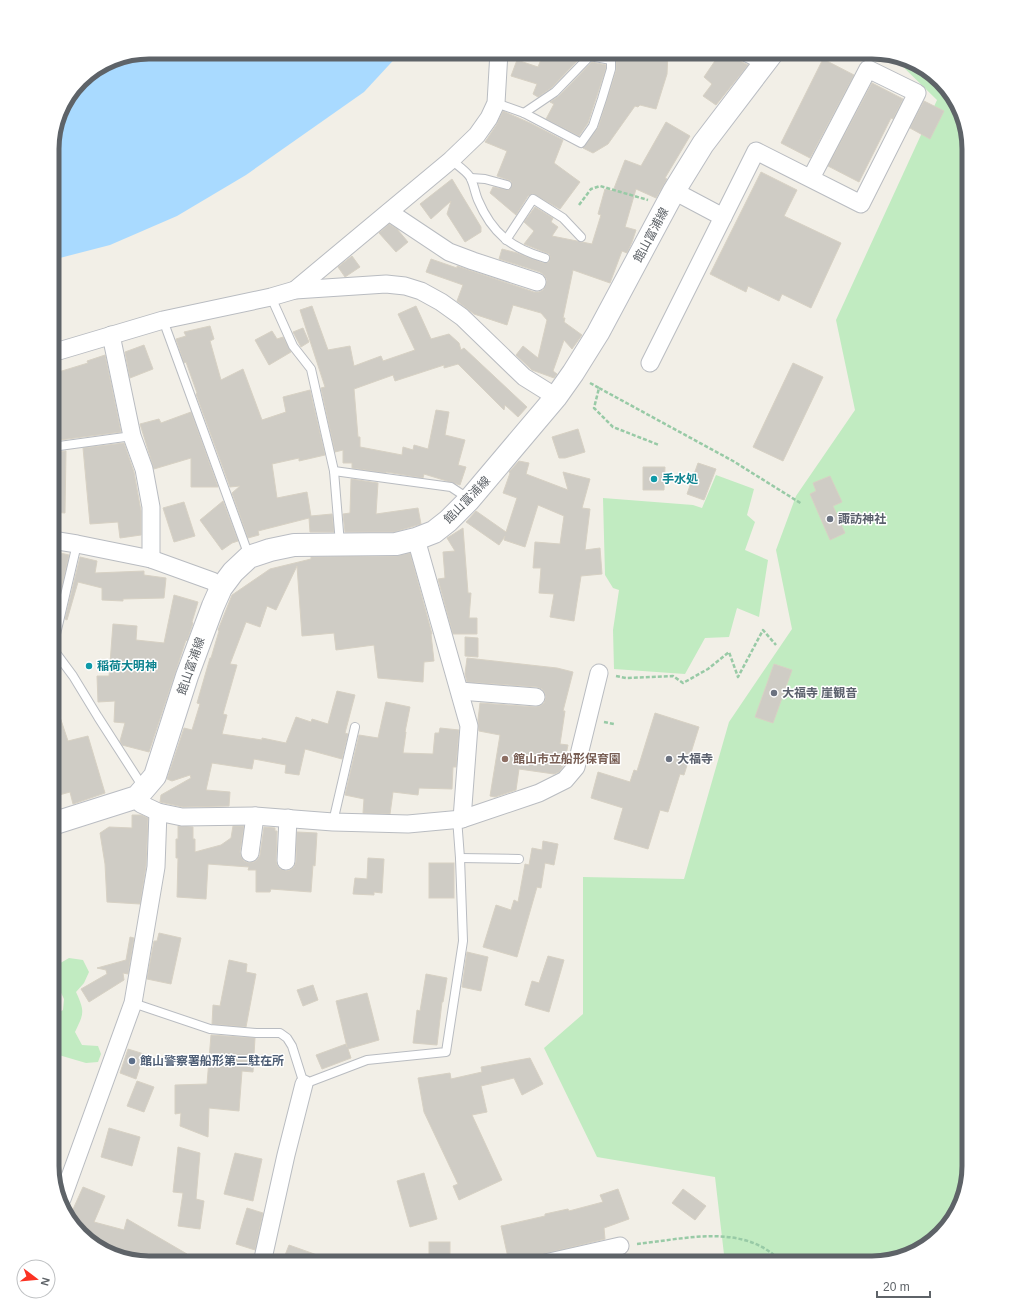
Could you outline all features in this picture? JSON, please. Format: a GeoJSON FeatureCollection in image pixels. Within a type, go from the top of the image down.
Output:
{"type":"FeatureCollection","features":[{"type":"Feature","properties":{"kind":"main road","name":"館山富浦線"},"geometry":{"type":"LineString","coordinates":[[141,793],[155,776],[187,676],[221,588],[234,572],[249,557],[270,550],[294,545],[396,544],[416,539],[434,532],[469,500],[556,397],[573,373],[598,333],[674,191],[704,144],[768,59]]}},
{"type":"Feature","properties":{"kind":"main road"},"geometry":{"type":"LineString","coordinates":[[59,821],[141,793]]}},
{"type":"Feature","properties":{"kind":"street"},"geometry":{"type":"LineString","coordinates":[[295,290],[452,160],[477,135],[496,103],[499,59]]}},
{"type":"Feature","properties":{"kind":"street"},"geometry":{"type":"LineString","coordinates":[[650,362],[756,151],[861,204],[917,93],[868,69],[811,178]]}},
{"type":"Feature","properties":{"kind":"street"},"geometry":{"type":"LineString","coordinates":[[674,191],[722,217]]}},
{"type":"Feature","properties":{"kind":"street"},"geometry":{"type":"LineString","coordinates":[[389,212],[449,252],[538,282]]}},
{"type":"Feature","properties":{"kind":"street"},"geometry":{"type":"LineString","coordinates":[[59,351],[163,320],[270,297],[295,290],[386,284],[405,286],[421,291],[441,302],[462,317],[524,377],[556,397]]}},
{"type":"Feature","properties":{"kind":"street"},"geometry":{"type":"LineString","coordinates":[[111,335],[132,436],[144,469],[151,507],[151,560]]}},
{"type":"Feature","properties":{"kind":"street"},"geometry":{"type":"LineString","coordinates":[[416,539],[469,726],[459,819]]}},
{"type":"Feature","properties":{"kind":"street"},"geometry":{"type":"LineString","coordinates":[[59,541],[151,560],[212,582],[221,588]]}},
{"type":"Feature","properties":{"kind":"street"},"geometry":{"type":"LineString","coordinates":[[141,793],[141,804],[158,812],[182,817],[254,816],[333,822],[408,824],[459,819],[540,793],[565,780],[576,767],[599,674]]}},
{"type":"Feature","properties":{"kind":"street"},"geometry":{"type":"LineString","coordinates":[[460,691],[536,698]]}},
{"type":"Feature","properties":{"kind":"street"},"geometry":{"type":"LineString","coordinates":[[64,1194],[133,1003],[156,867],[158,812]]}},
{"type":"Feature","properties":{"kind":"street"},"geometry":{"type":"LineString","coordinates":[[250,853],[254,816]]}},
{"type":"Feature","properties":{"kind":"street"},"geometry":{"type":"LineString","coordinates":[[286,861],[288,818]]}},
{"type":"Feature","properties":{"kind":"street"},"geometry":{"type":"LineString","coordinates":[[264,1256],[286,1155],[304,1084]]}},
{"type":"Feature","properties":{"kind":"street"},"geometry":{"type":"LineString","coordinates":[[575,1256],[620,1246]]}},
{"type":"Feature","properties":{"kind":"lane"},"geometry":{"type":"LineString","coordinates":[[524,113],[555,92],[587,59]]}},
{"type":"Feature","properties":{"kind":"lane"},"geometry":{"type":"LineString","coordinates":[[496,103],[524,113],[581,143],[592,126],[602,99],[611,69],[611,59]]}},
{"type":"Feature","properties":{"kind":"lane"},"geometry":{"type":"LineString","coordinates":[[452,160],[471,178],[484,212],[494,227],[506,240],[517,248],[545,258]]}},
{"type":"Feature","properties":{"kind":"lane"},"geometry":{"type":"LineString","coordinates":[[471,178],[486,179],[507,185]]}},
{"type":"Feature","properties":{"kind":"lane"},"geometry":{"type":"LineString","coordinates":[[506,240],[533,199],[563,218],[581,237]]}},
{"type":"Feature","properties":{"kind":"lane"},"geometry":{"type":"LineString","coordinates":[[270,297],[293,346],[311,369],[334,471],[340,545]]}},
{"type":"Feature","properties":{"kind":"lane"},"geometry":{"type":"LineString","coordinates":[[163,320],[249,557]]}},
{"type":"Feature","properties":{"kind":"lane"},"geometry":{"type":"LineString","coordinates":[[59,446],[132,436]]}},
{"type":"Feature","properties":{"kind":"lane"},"geometry":{"type":"LineString","coordinates":[[334,471],[451,487],[469,500]]}},
{"type":"Feature","properties":{"kind":"lane"},"geometry":{"type":"LineString","coordinates":[[59,621],[77,544]]}},
{"type":"Feature","properties":{"kind":"lane"},"geometry":{"type":"LineString","coordinates":[[59,656],[98,717],[141,793]]}},
{"type":"Feature","properties":{"kind":"lane"},"geometry":{"type":"LineString","coordinates":[[333,822],[355,727]]}},
{"type":"Feature","properties":{"kind":"lane"},"geometry":{"type":"LineString","coordinates":[[133,1003],[210,1029],[256,1033],[280,1033],[287,1038],[292,1046],[304,1084],[367,1060],[446,1052],[463,941],[459,819]]}},
{"type":"Feature","properties":{"kind":"lane"},"geometry":{"type":"LineString","coordinates":[[460,858],[520,859]]}},
{"type":"Feature","properties":{"kind":"path"},"geometry":{"type":"LineString","coordinates":[[579,205],[590,189],[600,186],[654,202]]}},
{"type":"Feature","properties":{"kind":"path"},"geometry":{"type":"LineString","coordinates":[[573,373],[734,462],[802,504]]}},
{"type":"Feature","properties":{"kind":"path"},"geometry":{"type":"LineString","coordinates":[[599,388],[594,408],[613,427],[659,445]]}},
{"type":"Feature","properties":{"kind":"path"},"geometry":{"type":"LineString","coordinates":[[599,674],[626,678],[673,676],[683,683],[708,669],[729,652],[738,677],[763,630],[776,645]]}},
{"type":"Feature","properties":{"kind":"path"},"geometry":{"type":"LineString","coordinates":[[620,1246],[714,1236],[741,1238],[764,1247],[774,1256]]}},
{"type":"Feature","properties":{"kind":"green space"},"geometry":{"type":"Polygon","coordinates":[[[900,64],[912,68],[922,74],[940,90],[947,99],[953,109],[959,126],[962,149],[962,1166],[959,1189],[947,1216],[931,1234],[917,1244],[895,1253],[872,1256],[724,1256],[715,1177],[597,1157],[544,1048],[583,1014],[583,877],[684,879],[729,722],[792,629],[776,550],[796,496],[855,410],[836,320],[937,100],[900,64]]]}},
{"type":"Feature","properties":{"kind":"green space"},"geometry":{"type":"Polygon","coordinates":[[[716,475],[754,489],[747,515],[755,522],[745,550],[768,560],[759,617],[737,608],[729,637],[705,638],[685,674],[614,669],[613,630],[619,590],[613,588],[605,575],[603,498],[693,505],[702,508],[716,475]]]}},
{"type":"Feature","properties":{"kind":"green space"},"geometry":{"type":"Polygon","coordinates":[[[69,958],[83,960],[89,972],[84,983],[76,992],[82,1008],[82,1016],[75,1032],[82,1045],[98,1046],[101,1054],[98,1062],[86,1063],[59,1055],[59,1013],[63,1010],[64,999],[59,988],[59,964],[69,958]]]}},
{"type":"Feature","properties":{"kind":"water"},"geometry":{"type":"Polygon","coordinates":[[[143,59],[395,59],[364,92],[246,175],[177,216],[110,245],[59,258],[59,143],[62,126],[68,109],[74,99],[90,81],[99,74],[126,62],[143,59]]]}},
{"type":"Feature","properties":{"kind":"building"},"geometry":{"type":"Polygon","coordinates":[[[541,59],[579,59],[551,88],[538,97],[533,94],[537,84],[511,76],[517,60],[538,67],[541,59]]]}},
{"type":"Feature","properties":{"kind":"building"},"geometry":{"type":"Polygon","coordinates":[[[618,59],[668,59],[667,74],[656,109],[640,105],[638,107],[635,106],[608,144],[593,153],[583,148],[598,128],[616,71],[616,60],[618,61],[618,59]]]}},
{"type":"Feature","properties":{"kind":"building"},"geometry":{"type":"Polygon","coordinates":[[[716,59],[738,59],[748,65],[716,105],[703,96],[712,84],[704,77],[716,59]]]}},
{"type":"Feature","properties":{"kind":"building"},"geometry":{"type":"Polygon","coordinates":[[[823,59],[854,75],[810,158],[781,143],[823,59]]]}},
{"type":"Feature","properties":{"kind":"building"},"geometry":{"type":"Polygon","coordinates":[[[592,62],[606,65],[606,68],[588,123],[579,136],[546,119],[554,104],[550,102],[559,96],[592,62]]]}},
{"type":"Feature","properties":{"kind":"building"},"geometry":{"type":"Polygon","coordinates":[[[872,83],[903,99],[893,119],[891,118],[859,182],[828,166],[872,83]]]}},
{"type":"Feature","properties":{"kind":"building"},"geometry":{"type":"Polygon","coordinates":[[[924,101],[944,111],[930,139],[910,128],[924,101]]]}},
{"type":"Feature","properties":{"kind":"building"},"geometry":{"type":"Polygon","coordinates":[[[503,111],[563,140],[554,163],[580,182],[560,209],[533,194],[528,196],[516,215],[490,193],[493,187],[508,190],[512,186],[511,181],[497,176],[507,151],[485,142],[497,124],[503,111]]]}},
{"type":"Feature","properties":{"kind":"building"},"geometry":{"type":"Polygon","coordinates":[[[666,122],[690,136],[665,178],[667,179],[656,198],[636,189],[625,227],[636,230],[627,253],[622,251],[610,283],[573,270],[563,318],[565,318],[564,322],[582,335],[572,349],[564,340],[553,371],[557,374],[554,378],[532,370],[516,355],[523,346],[538,358],[547,320],[541,313],[513,305],[507,325],[474,314],[457,301],[463,285],[426,272],[431,259],[457,268],[457,266],[534,292],[543,290],[547,280],[544,275],[540,272],[499,259],[502,249],[543,263],[549,262],[549,254],[524,244],[534,231],[524,222],[535,207],[553,218],[551,222],[558,227],[552,236],[592,244],[601,215],[598,214],[605,189],[613,191],[625,160],[641,166],[666,122]]]}},
{"type":"Feature","properties":{"kind":"building"},"geometry":{"type":"Polygon","coordinates":[[[761,172],[797,190],[784,216],[841,243],[811,308],[782,294],[779,301],[748,286],[746,292],[710,274],[761,172]]]}},
{"type":"Feature","properties":{"kind":"building"},"geometry":{"type":"Polygon","coordinates":[[[452,179],[481,227],[481,232],[465,242],[447,214],[451,201],[431,219],[420,204],[452,179]]]}},
{"type":"Feature","properties":{"kind":"building"},"geometry":{"type":"Polygon","coordinates":[[[389,224],[397,229],[408,242],[396,252],[379,233],[389,224]]]}},
{"type":"Feature","properties":{"kind":"building"},"geometry":{"type":"Polygon","coordinates":[[[352,256],[360,267],[345,277],[338,267],[352,256]]]}},
{"type":"Feature","properties":{"kind":"building"},"geometry":{"type":"Polygon","coordinates":[[[312,306],[328,350],[350,346],[354,366],[381,356],[383,361],[415,350],[398,314],[416,306],[431,339],[449,334],[459,343],[461,350],[464,348],[527,407],[518,417],[505,405],[504,410],[458,364],[444,368],[444,365],[395,381],[393,375],[354,389],[360,447],[402,455],[403,447],[413,450],[414,445],[428,449],[436,410],[449,412],[445,435],[465,440],[458,465],[466,467],[460,485],[424,474],[423,478],[352,468],[352,463],[343,463],[343,450],[335,452],[321,388],[325,387],[300,310],[312,306]]]}},
{"type":"Feature","properties":{"kind":"building"},"geometry":{"type":"Polygon","coordinates":[[[210,326],[214,339],[210,341],[221,380],[243,369],[262,420],[286,412],[283,397],[310,390],[325,455],[299,461],[299,458],[272,464],[277,498],[307,492],[311,516],[332,514],[334,532],[310,532],[309,518],[258,531],[259,535],[248,538],[232,493],[240,486],[230,487],[186,362],[184,363],[176,339],[186,336],[184,332],[210,326]]]}},
{"type":"Feature","properties":{"kind":"building"},"geometry":{"type":"Polygon","coordinates":[[[303,328],[309,342],[301,347],[293,332],[303,328]]]}},
{"type":"Feature","properties":{"kind":"building"},"geometry":{"type":"Polygon","coordinates":[[[272,331],[277,339],[283,337],[291,352],[269,365],[255,340],[272,331]]]}},
{"type":"Feature","properties":{"kind":"building"},"geometry":{"type":"Polygon","coordinates":[[[144,345],[153,369],[130,378],[125,352],[144,345]]]}},
{"type":"Feature","properties":{"kind":"building"},"geometry":{"type":"Polygon","coordinates":[[[105,355],[121,432],[59,440],[59,372],[88,363],[87,361],[105,355]]]}},
{"type":"Feature","properties":{"kind":"building"},"geometry":{"type":"Polygon","coordinates":[[[793,363],[823,377],[783,461],[753,447],[793,363]]]}},
{"type":"Feature","properties":{"kind":"building"},"geometry":{"type":"Polygon","coordinates":[[[191,412],[218,487],[191,487],[191,458],[154,469],[140,424],[159,419],[161,423],[191,412]]]}},
{"type":"Feature","properties":{"kind":"building"},"geometry":{"type":"Polygon","coordinates":[[[578,429],[585,452],[565,458],[559,458],[552,437],[578,429]]]}},
{"type":"Feature","properties":{"kind":"building"},"geometry":{"type":"Polygon","coordinates":[[[124,443],[134,472],[141,511],[141,535],[120,538],[118,522],[90,524],[83,448],[124,443]]]}},
{"type":"Feature","properties":{"kind":"building"},"geometry":{"type":"Polygon","coordinates":[[[66,451],[65,513],[59,513],[59,452],[66,451]]]}},
{"type":"Feature","properties":{"kind":"building"},"geometry":{"type":"Polygon","coordinates":[[[519,461],[529,463],[526,474],[568,490],[563,472],[590,479],[582,508],[590,509],[585,550],[600,548],[602,574],[581,576],[574,621],[550,617],[554,594],[539,593],[541,568],[533,568],[535,542],[560,544],[564,516],[538,505],[525,547],[504,540],[505,536],[499,545],[466,522],[476,511],[506,532],[517,498],[503,493],[510,473],[509,472],[519,461]]]}},
{"type":"Feature","properties":{"kind":"building"},"geometry":{"type":"Polygon","coordinates":[[[698,463],[716,469],[704,500],[687,494],[698,463]]]}},
{"type":"Feature","properties":{"kind":"building","name":"手水処"},"geometry":{"type":"Polygon","coordinates":[[[643,467],[665,467],[664,490],[643,490],[643,467]]]}},
{"type":"Feature","properties":{"kind":"building","name":"諏訪神社"},"geometry":{"type":"Polygon","coordinates":[[[830,476],[842,502],[833,506],[845,533],[830,540],[810,494],[816,491],[813,483],[830,476]]]}},
{"type":"Feature","properties":{"kind":"building"},"geometry":{"type":"Polygon","coordinates":[[[351,479],[378,483],[376,514],[418,508],[421,524],[394,532],[345,532],[343,514],[350,513],[351,479]]]}},
{"type":"Feature","properties":{"kind":"building"},"geometry":{"type":"Polygon","coordinates":[[[223,501],[238,541],[222,550],[200,520],[223,501]]]}},
{"type":"Feature","properties":{"kind":"building"},"geometry":{"type":"Polygon","coordinates":[[[184,502],[195,536],[174,542],[163,508],[184,502]]]}},
{"type":"Feature","properties":{"kind":"building"},"geometry":{"type":"Polygon","coordinates":[[[463,528],[468,593],[471,593],[469,618],[477,618],[477,634],[453,634],[438,579],[445,578],[443,552],[455,551],[447,538],[463,528]]]}},
{"type":"Feature","properties":{"kind":"building"},"geometry":{"type":"Polygon","coordinates":[[[59,553],[69,555],[59,599],[59,553]]]}},
{"type":"Feature","properties":{"kind":"building"},"geometry":{"type":"Polygon","coordinates":[[[410,553],[432,634],[434,661],[424,662],[423,682],[378,678],[374,645],[336,650],[334,633],[302,636],[297,566],[276,610],[267,606],[260,627],[246,622],[230,664],[237,665],[223,714],[227,715],[222,734],[262,740],[262,738],[286,743],[296,717],[311,722],[312,719],[328,724],[337,691],[355,695],[345,733],[348,734],[342,759],[305,749],[299,775],[285,773],[286,765],[254,759],[252,769],[212,763],[206,790],[230,792],[229,806],[183,807],[160,802],[161,795],[191,778],[190,775],[172,781],[167,779],[184,728],[192,730],[200,704],[197,703],[219,631],[218,630],[232,595],[270,569],[311,559],[311,557],[396,556],[410,553]]]}},
{"type":"Feature","properties":{"kind":"building"},"geometry":{"type":"Polygon","coordinates":[[[80,557],[97,561],[95,573],[144,571],[144,575],[166,578],[164,598],[123,599],[123,601],[102,600],[102,588],[78,582],[67,620],[65,619],[80,557]]]}},
{"type":"Feature","properties":{"kind":"building"},"geometry":{"type":"Polygon","coordinates":[[[174,595],[198,602],[192,622],[193,623],[149,752],[122,745],[120,741],[125,723],[114,722],[115,701],[98,702],[97,676],[109,676],[113,624],[137,626],[136,640],[164,643],[174,595]]]}},
{"type":"Feature","properties":{"kind":"building"},"geometry":{"type":"Polygon","coordinates":[[[465,637],[478,638],[478,657],[465,656],[465,637]]]}},
{"type":"Feature","properties":{"kind":"building"},"geometry":{"type":"Polygon","coordinates":[[[467,658],[557,668],[573,672],[563,711],[565,711],[560,744],[568,745],[564,765],[559,772],[554,774],[519,769],[516,790],[495,797],[490,796],[500,735],[479,731],[478,720],[480,703],[536,707],[544,703],[546,697],[542,689],[537,687],[467,682],[465,674],[467,658]]]}},
{"type":"Feature","properties":{"kind":"building","name":"大福寺 崖観音"},"geometry":{"type":"Polygon","coordinates":[[[774,664],[792,670],[773,723],[755,717],[774,664]]]}},
{"type":"Feature","properties":{"kind":"building"},"geometry":{"type":"Polygon","coordinates":[[[386,702],[410,707],[403,753],[433,754],[435,733],[439,733],[440,728],[459,730],[456,767],[453,767],[452,789],[419,788],[418,795],[393,792],[390,814],[363,813],[364,799],[345,795],[359,735],[378,738],[386,702]]]}},
{"type":"Feature","properties":{"kind":"building"},"geometry":{"type":"Polygon","coordinates":[[[655,713],[699,727],[684,775],[680,774],[668,812],[660,810],[648,849],[614,839],[623,808],[591,798],[598,772],[630,782],[634,770],[637,771],[655,713]]]}},
{"type":"Feature","properties":{"kind":"building"},"geometry":{"type":"Polygon","coordinates":[[[59,714],[68,741],[88,736],[105,793],[73,804],[70,792],[59,795],[59,714]]]}},
{"type":"Feature","properties":{"kind":"building"},"geometry":{"type":"Polygon","coordinates":[[[132,815],[141,815],[148,818],[146,866],[140,904],[107,902],[105,864],[100,833],[109,827],[132,828],[132,815]]]}},
{"type":"Feature","properties":{"kind":"building"},"geometry":{"type":"Polygon","coordinates":[[[178,826],[193,827],[195,852],[221,845],[231,838],[233,826],[244,826],[240,852],[244,861],[249,863],[254,862],[260,855],[264,827],[275,828],[275,831],[277,831],[277,865],[280,869],[286,871],[294,867],[296,862],[297,832],[317,833],[315,866],[313,865],[311,892],[271,889],[270,892],[256,892],[256,870],[248,870],[249,867],[208,864],[206,899],[177,897],[178,858],[176,858],[176,839],[178,839],[178,826]]]}},
{"type":"Feature","properties":{"kind":"building"},"geometry":{"type":"Polygon","coordinates":[[[543,841],[558,844],[554,865],[545,863],[541,888],[537,887],[517,957],[483,947],[496,905],[511,910],[514,900],[518,902],[525,864],[529,865],[532,848],[542,850],[543,841]]]}},
{"type":"Feature","properties":{"kind":"building"},"geometry":{"type":"Polygon","coordinates":[[[368,858],[384,859],[382,893],[374,892],[374,895],[353,894],[355,878],[367,879],[368,858]]]}},
{"type":"Feature","properties":{"kind":"building"},"geometry":{"type":"Polygon","coordinates":[[[429,863],[454,863],[454,898],[429,898],[429,863]]]}},
{"type":"Feature","properties":{"kind":"building"},"geometry":{"type":"Polygon","coordinates":[[[159,933],[181,938],[171,984],[147,979],[154,941],[157,941],[159,933]]]}},
{"type":"Feature","properties":{"kind":"building"},"geometry":{"type":"Polygon","coordinates":[[[130,937],[134,938],[128,974],[123,973],[124,980],[89,1002],[81,989],[107,974],[106,970],[97,968],[126,960],[130,937]]]}},
{"type":"Feature","properties":{"kind":"building"},"geometry":{"type":"Polygon","coordinates":[[[467,952],[488,957],[481,991],[462,987],[467,952]]]}},
{"type":"Feature","properties":{"kind":"building"},"geometry":{"type":"Polygon","coordinates":[[[548,956],[564,960],[549,1012],[525,1005],[532,981],[539,983],[548,956]]]}},
{"type":"Feature","properties":{"kind":"building"},"geometry":{"type":"Polygon","coordinates":[[[229,960],[247,964],[246,972],[256,974],[246,1027],[212,1024],[213,1005],[220,1006],[229,960]]]}},
{"type":"Feature","properties":{"kind":"building"},"geometry":{"type":"Polygon","coordinates":[[[426,974],[447,978],[442,1002],[437,1045],[413,1043],[417,1010],[420,1011],[426,974]]]}},
{"type":"Feature","properties":{"kind":"building"},"geometry":{"type":"Polygon","coordinates":[[[313,985],[318,1000],[303,1006],[297,990],[313,985]]]}},
{"type":"Feature","properties":{"kind":"building"},"geometry":{"type":"Polygon","coordinates":[[[367,993],[379,1040],[348,1049],[351,1058],[322,1069],[316,1055],[346,1044],[347,1047],[336,1001],[367,993]]]}},
{"type":"Feature","properties":{"kind":"building"},"geometry":{"type":"Polygon","coordinates":[[[211,1035],[255,1038],[253,1072],[242,1071],[239,1111],[209,1108],[208,1137],[180,1126],[181,1113],[175,1114],[175,1085],[207,1084],[211,1035]]]}},
{"type":"Feature","properties":{"kind":"building"},"geometry":{"type":"Polygon","coordinates":[[[128,1049],[144,1054],[136,1079],[120,1073],[128,1049]]]}},
{"type":"Feature","properties":{"kind":"building"},"geometry":{"type":"Polygon","coordinates":[[[530,1058],[543,1084],[522,1095],[514,1078],[481,1086],[487,1112],[472,1115],[502,1180],[459,1200],[453,1186],[458,1184],[424,1112],[418,1078],[450,1073],[451,1079],[482,1072],[481,1067],[530,1058]]]}},
{"type":"Feature","properties":{"kind":"building"},"geometry":{"type":"Polygon","coordinates":[[[137,1081],[154,1087],[144,1112],[127,1106],[137,1081]]]}},
{"type":"Feature","properties":{"kind":"building"},"geometry":{"type":"Polygon","coordinates":[[[109,1128],[140,1137],[132,1166],[101,1157],[109,1128]]]}},
{"type":"Feature","properties":{"kind":"building"},"geometry":{"type":"Polygon","coordinates":[[[178,1147],[200,1153],[196,1199],[204,1201],[200,1229],[178,1226],[183,1193],[173,1192],[178,1147]]]}},
{"type":"Feature","properties":{"kind":"building"},"geometry":{"type":"Polygon","coordinates":[[[235,1153],[262,1159],[253,1201],[224,1194],[235,1153]]]}},
{"type":"Feature","properties":{"kind":"building"},"geometry":{"type":"Polygon","coordinates":[[[424,1173],[437,1219],[410,1227],[397,1181],[424,1173]]]}},
{"type":"Feature","properties":{"kind":"building"},"geometry":{"type":"Polygon","coordinates":[[[83,1187],[105,1196],[94,1222],[124,1230],[127,1219],[187,1254],[186,1256],[149,1256],[141,1253],[140,1255],[126,1253],[104,1244],[94,1237],[85,1230],[72,1212],[83,1187]]]}},
{"type":"Feature","properties":{"kind":"building"},"geometry":{"type":"Polygon","coordinates":[[[618,1189],[629,1219],[604,1228],[605,1239],[534,1256],[508,1256],[501,1226],[545,1216],[545,1214],[568,1209],[569,1211],[603,1202],[600,1195],[618,1189]]]}},
{"type":"Feature","properties":{"kind":"building"},"geometry":{"type":"Polygon","coordinates":[[[683,1189],[706,1206],[695,1220],[672,1203],[683,1189]]]}},
{"type":"Feature","properties":{"kind":"building"},"geometry":{"type":"Polygon","coordinates":[[[247,1208],[263,1213],[255,1250],[236,1244],[247,1208]]]}},
{"type":"Feature","properties":{"kind":"building"},"geometry":{"type":"Polygon","coordinates":[[[429,1242],[450,1242],[450,1256],[429,1256],[429,1242]]]}},
{"type":"Feature","properties":{"kind":"building"},"geometry":{"type":"Polygon","coordinates":[[[289,1245],[320,1256],[285,1256],[289,1245]]]}},
{"type":"Feature","properties":{"kind":"place","name":"手水処"},"geometry":{"type":"Point","coordinates":[654,479]}},
{"type":"Feature","properties":{"kind":"place","name":"諏訪神社"},"geometry":{"type":"Point","coordinates":[830,519]}},
{"type":"Feature","properties":{"kind":"place","name":"稲荷大明神"},"geometry":{"type":"Point","coordinates":[89,666]}},
{"type":"Feature","properties":{"kind":"place","name":"大福寺 崖観音"},"geometry":{"type":"Point","coordinates":[774,693]}},
{"type":"Feature","properties":{"kind":"place","name":"館山市立船形保育園"},"geometry":{"type":"Point","coordinates":[505,759]}},
{"type":"Feature","properties":{"kind":"place","name":"大福寺"},"geometry":{"type":"Point","coordinates":[669,759]}},
{"type":"Feature","properties":{"kind":"place","name":"館山警察署船形第二駐在所"},"geometry":{"type":"Point","coordinates":[132,1061]}}]}
